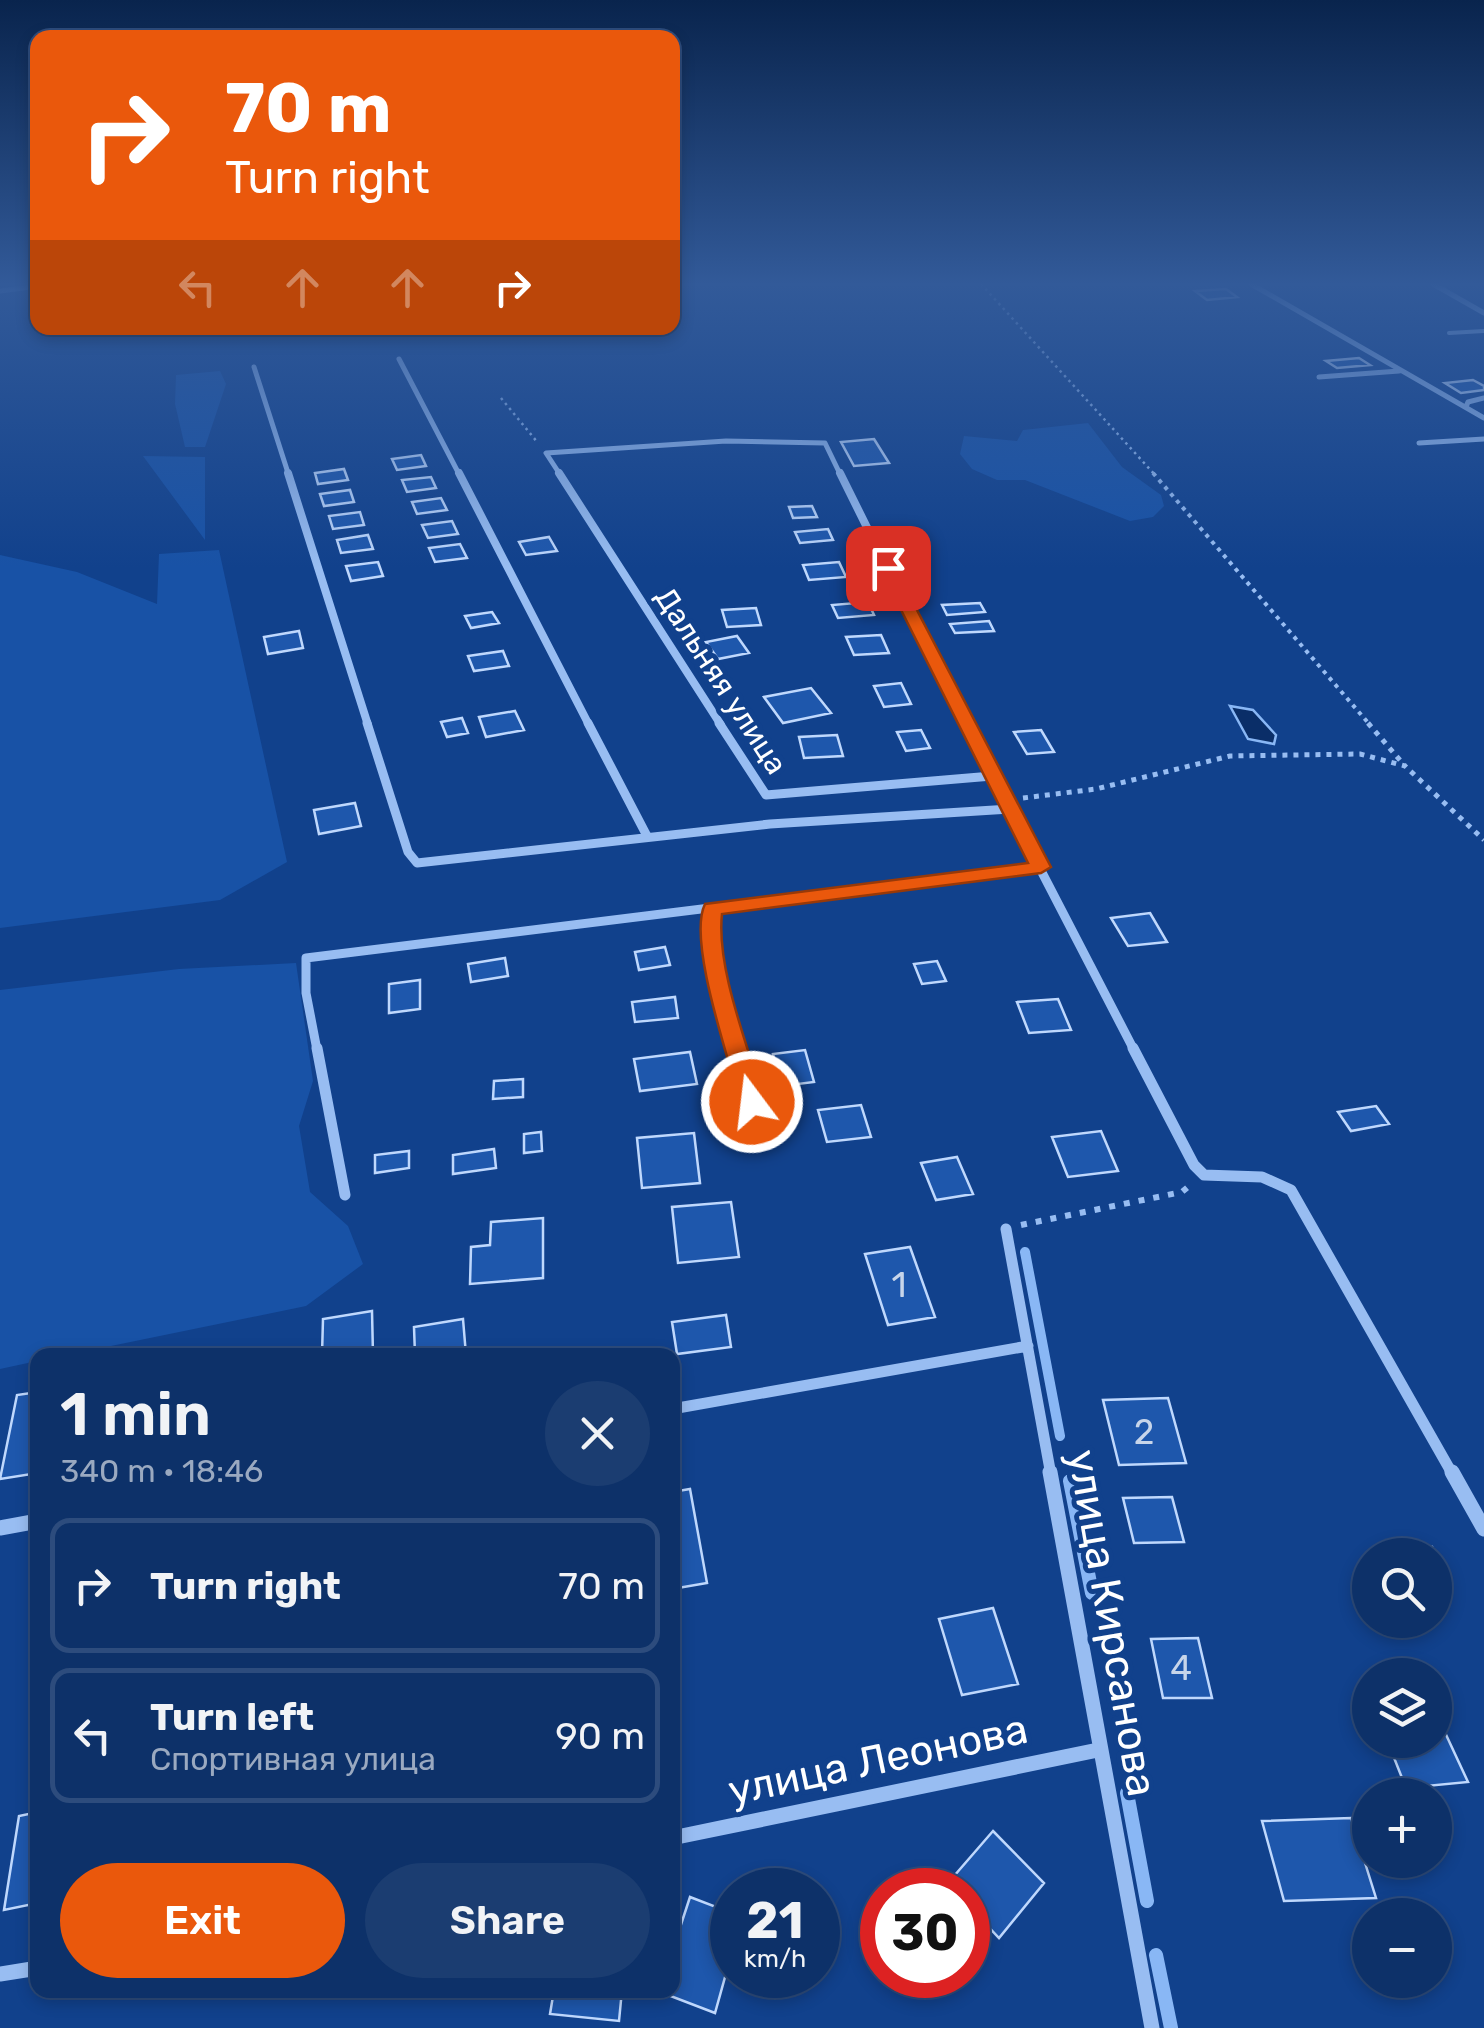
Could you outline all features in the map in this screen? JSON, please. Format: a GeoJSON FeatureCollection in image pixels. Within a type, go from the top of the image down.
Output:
{"type":"FeatureCollection","features":[{"type":"Feature","properties":{"kind":"street"},"geometry":{"type":"LineString","coordinates":[[258,379],[408,852],[417,863],[647,836],[1008,805]]}},
{"type":"Feature","properties":{"kind":"street"},"geometry":{"type":"LineString","coordinates":[[410,379],[647,836]]}},
{"type":"Feature","properties":{"kind":"street"},"geometry":{"type":"LineString","coordinates":[[1414,379],[1484,418]]}},
{"type":"Feature","properties":{"kind":"street"},"geometry":{"type":"LineString","coordinates":[[1466,407],[1468,402],[1484,398]]}},
{"type":"Feature","properties":{"kind":"street"},"geometry":{"type":"LineString","coordinates":[[1420,443],[1484,440]]}},
{"type":"Feature","properties":{"kind":"street"},"geometry":{"type":"LineString","coordinates":[[546,453],[726,442],[825,443],[1187,1154],[1204,1175],[1265,1176],[1282,1181],[1291,1190],[1484,1530]]}},
{"type":"Feature","properties":{"kind":"street","name":"Дальняя улица"},"geometry":{"type":"LineString","coordinates":[[546,453],[766,795],[992,776]]}},
{"type":"Feature","properties":{"kind":"street"},"geometry":{"type":"LineString","coordinates":[[345,1195],[306,992],[306,958],[1041,867]]}},
{"type":"Feature","properties":{"kind":"street"},"geometry":{"type":"LineString","coordinates":[[712,909],[710,932],[717,972],[752,1102]]}},
{"type":"Feature","properties":{"kind":"street","name":"улица Кирсанова"},"geometry":{"type":"LineString","coordinates":[[1006,1229],[1098,1750],[1152,2028]]}},
{"type":"Feature","properties":{"kind":"street"},"geometry":{"type":"LineString","coordinates":[[680,1408],[1028,1346]]}},
{"type":"Feature","properties":{"kind":"street"},"geometry":{"type":"LineString","coordinates":[[0,1528],[30,1522]]}},
{"type":"Feature","properties":{"kind":"street","name":"улица Леонова"},"geometry":{"type":"LineString","coordinates":[[680,1836],[1098,1750]]}},
{"type":"Feature","properties":{"kind":"street"},"geometry":{"type":"LineString","coordinates":[[0,1974],[30,1969]]}},
{"type":"Feature","properties":{"kind":"path"},"geometry":{"type":"LineString","coordinates":[[1068,379],[1405,766],[1484,840]]}},
{"type":"Feature","properties":{"kind":"path"},"geometry":{"type":"LineString","coordinates":[[501,398],[546,453]]}},
{"type":"Feature","properties":{"kind":"path"},"geometry":{"type":"LineString","coordinates":[[1008,805],[1096,789],[1230,756],[1360,754],[1405,766]]}},
{"type":"Feature","properties":{"kind":"path"},"geometry":{"type":"LineString","coordinates":[[1006,1229],[1182,1192],[1204,1175]]}},
{"type":"Feature","properties":{"kind":"shaded area"},"geometry":{"type":"Polygon","coordinates":[[[176,379],[224,379],[226,384],[205,447],[185,447],[175,404],[176,379]]]}},
{"type":"Feature","properties":{"kind":"shaded area"},"geometry":{"type":"Polygon","coordinates":[[[1088,423],[1122,467],[1161,495],[1164,506],[1153,517],[1130,521],[1025,480],[997,480],[972,469],[960,454],[964,436],[1017,441],[1023,430],[1088,423]]]}},
{"type":"Feature","properties":{"kind":"shaded area"},"geometry":{"type":"Polygon","coordinates":[[[143,456],[205,457],[205,540],[143,456]]]}},
{"type":"Feature","properties":{"kind":"shaded area"},"geometry":{"type":"Polygon","coordinates":[[[219,550],[287,862],[220,900],[0,928],[0,555],[77,572],[157,604],[159,554],[219,550]]]}},
{"type":"Feature","properties":{"kind":"shaded area"},"geometry":{"type":"Polygon","coordinates":[[[1230,706],[1253,710],[1276,735],[1274,744],[1248,739],[1230,706]]]}},
{"type":"Feature","properties":{"kind":"shaded area"},"geometry":{"type":"Polygon","coordinates":[[[296,963],[313,1081],[299,1126],[310,1192],[348,1226],[363,1264],[306,1306],[101,1348],[30,1348],[30,1363],[0,1369],[0,990],[179,969],[296,963]]]}},
{"type":"Feature","properties":{"kind":"building"},"geometry":{"type":"Polygon","coordinates":[[[1473,380],[1484,390],[1461,393],[1445,383],[1473,380]]]}},
{"type":"Feature","properties":{"kind":"building"},"geometry":{"type":"Polygon","coordinates":[[[874,439],[889,463],[854,466],[841,442],[874,439]]]}},
{"type":"Feature","properties":{"kind":"building"},"geometry":{"type":"Polygon","coordinates":[[[421,455],[426,466],[397,470],[392,459],[421,455]]]}},
{"type":"Feature","properties":{"kind":"building"},"geometry":{"type":"Polygon","coordinates":[[[344,469],[348,480],[318,484],[315,473],[344,469]]]}},
{"type":"Feature","properties":{"kind":"building"},"geometry":{"type":"Polygon","coordinates":[[[431,477],[436,488],[407,492],[402,480],[431,477]]]}},
{"type":"Feature","properties":{"kind":"building"},"geometry":{"type":"Polygon","coordinates":[[[350,490],[354,502],[324,506],[320,494],[350,490]]]}},
{"type":"Feature","properties":{"kind":"building"},"geometry":{"type":"Polygon","coordinates":[[[441,498],[447,510],[417,514],[412,502],[441,498]]]}},
{"type":"Feature","properties":{"kind":"building"},"geometry":{"type":"Polygon","coordinates":[[[812,506],[817,517],[793,518],[789,507],[812,506]]]}},
{"type":"Feature","properties":{"kind":"building"},"geometry":{"type":"Polygon","coordinates":[[[360,512],[364,525],[333,529],[329,516],[360,512]]]}},
{"type":"Feature","properties":{"kind":"building"},"geometry":{"type":"Polygon","coordinates":[[[452,521],[458,534],[428,538],[422,525],[452,521]]]}},
{"type":"Feature","properties":{"kind":"building"},"geometry":{"type":"Polygon","coordinates":[[[828,529],[833,540],[800,543],[795,532],[828,529]]]}},
{"type":"Feature","properties":{"kind":"building"},"geometry":{"type":"Polygon","coordinates":[[[368,535],[373,549],[341,553],[337,540],[368,535]]]}},
{"type":"Feature","properties":{"kind":"building"},"geometry":{"type":"Polygon","coordinates":[[[549,537],[557,551],[526,555],[519,542],[549,537]]]}},
{"type":"Feature","properties":{"kind":"building"},"geometry":{"type":"Polygon","coordinates":[[[460,544],[467,558],[435,562],[429,548],[460,544]]]}},
{"type":"Feature","properties":{"kind":"building"},"geometry":{"type":"Polygon","coordinates":[[[378,562],[383,576],[351,581],[346,566],[378,562]]]}},
{"type":"Feature","properties":{"kind":"building"},"geometry":{"type":"Polygon","coordinates":[[[839,562],[846,577],[809,580],[803,565],[839,562]]]}},
{"type":"Feature","properties":{"kind":"building"},"geometry":{"type":"Polygon","coordinates":[[[868,602],[874,615],[838,618],[832,605],[868,602]]]}},
{"type":"Feature","properties":{"kind":"building"},"geometry":{"type":"Polygon","coordinates":[[[980,603],[985,612],[947,615],[942,605],[980,603]]]}},
{"type":"Feature","properties":{"kind":"building"},"geometry":{"type":"Polygon","coordinates":[[[756,608],[761,625],[727,627],[722,610],[756,608]]]}},
{"type":"Feature","properties":{"kind":"building"},"geometry":{"type":"Polygon","coordinates":[[[492,612],[499,623],[471,628],[465,616],[492,612]]]}},
{"type":"Feature","properties":{"kind":"building"},"geometry":{"type":"Polygon","coordinates":[[[989,621],[994,631],[955,633],[950,624],[989,621]]]}},
{"type":"Feature","properties":{"kind":"building"},"geometry":{"type":"Polygon","coordinates":[[[299,631],[303,648],[268,654],[264,637],[299,631]]]}},
{"type":"Feature","properties":{"kind":"building"},"geometry":{"type":"Polygon","coordinates":[[[881,635],[889,653],[854,655],[846,637],[881,635]]]}},
{"type":"Feature","properties":{"kind":"building"},"geometry":{"type":"Polygon","coordinates":[[[737,636],[749,653],[718,659],[706,642],[737,636]]]}},
{"type":"Feature","properties":{"kind":"building"},"geometry":{"type":"Polygon","coordinates":[[[503,651],[509,666],[474,671],[468,656],[503,651]]]}},
{"type":"Feature","properties":{"kind":"building"},"geometry":{"type":"Polygon","coordinates":[[[901,683],[911,704],[884,707],[874,686],[901,683]]]}},
{"type":"Feature","properties":{"kind":"building"},"geometry":{"type":"Polygon","coordinates":[[[811,688],[831,713],[783,723],[764,697],[811,688]]]}},
{"type":"Feature","properties":{"kind":"building"},"geometry":{"type":"Polygon","coordinates":[[[515,711],[524,730],[486,737],[479,717],[515,711]]]}},
{"type":"Feature","properties":{"kind":"building"},"geometry":{"type":"Polygon","coordinates":[[[462,718],[468,733],[447,737],[441,722],[462,718]]]}},
{"type":"Feature","properties":{"kind":"building"},"geometry":{"type":"Polygon","coordinates":[[[921,730],[930,748],[906,751],[897,732],[921,730]]]}},
{"type":"Feature","properties":{"kind":"building"},"geometry":{"type":"Polygon","coordinates":[[[1041,730],[1054,752],[1027,754],[1014,732],[1041,730]]]}},
{"type":"Feature","properties":{"kind":"building"},"geometry":{"type":"Polygon","coordinates":[[[837,735],[843,756],[804,758],[799,737],[837,735]]]}},
{"type":"Feature","properties":{"kind":"building"},"geometry":{"type":"Polygon","coordinates":[[[355,803],[361,826],[319,834],[314,810],[355,803]]]}},
{"type":"Feature","properties":{"kind":"building"},"geometry":{"type":"Polygon","coordinates":[[[1150,913],[1167,942],[1128,946],[1111,918],[1150,913]]]}},
{"type":"Feature","properties":{"kind":"building"},"geometry":{"type":"Polygon","coordinates":[[[665,947],[670,965],[639,970],[635,952],[665,947]]]}},
{"type":"Feature","properties":{"kind":"building"},"geometry":{"type":"Polygon","coordinates":[[[505,958],[508,976],[471,982],[468,964],[505,958]]]}},
{"type":"Feature","properties":{"kind":"building"},"geometry":{"type":"Polygon","coordinates":[[[937,961],[946,981],[922,984],[914,964],[937,961]]]}},
{"type":"Feature","properties":{"kind":"building"},"geometry":{"type":"Polygon","coordinates":[[[420,980],[420,1009],[389,1013],[389,984],[420,980]]]}},
{"type":"Feature","properties":{"kind":"building"},"geometry":{"type":"Polygon","coordinates":[[[675,997],[678,1018],[635,1022],[632,1002],[675,997]]]}},
{"type":"Feature","properties":{"kind":"building"},"geometry":{"type":"Polygon","coordinates":[[[1058,999],[1071,1030],[1029,1033],[1017,1002],[1058,999]]]}},
{"type":"Feature","properties":{"kind":"building"},"geometry":{"type":"Polygon","coordinates":[[[805,1050],[814,1082],[782,1086],[773,1054],[805,1050]]]}},
{"type":"Feature","properties":{"kind":"building"},"geometry":{"type":"Polygon","coordinates":[[[690,1052],[697,1084],[640,1091],[634,1059],[690,1052]]]}},
{"type":"Feature","properties":{"kind":"building"},"geometry":{"type":"Polygon","coordinates":[[[523,1079],[523,1097],[493,1099],[494,1081],[523,1079]]]}},
{"type":"Feature","properties":{"kind":"building"},"geometry":{"type":"Polygon","coordinates":[[[861,1105],[871,1137],[827,1142],[818,1110],[861,1105]]]}},
{"type":"Feature","properties":{"kind":"building"},"geometry":{"type":"Polygon","coordinates":[[[1376,1106],[1389,1124],[1351,1131],[1338,1112],[1376,1106]]]}},
{"type":"Feature","properties":{"kind":"building"},"geometry":{"type":"Polygon","coordinates":[[[1101,1131],[1118,1171],[1068,1177],[1052,1137],[1101,1131]]]}},
{"type":"Feature","properties":{"kind":"building"},"geometry":{"type":"Polygon","coordinates":[[[541,1132],[542,1151],[524,1153],[524,1134],[541,1132]]]}},
{"type":"Feature","properties":{"kind":"building"},"geometry":{"type":"Polygon","coordinates":[[[694,1133],[700,1183],[642,1188],[637,1138],[694,1133]]]}},
{"type":"Feature","properties":{"kind":"building"},"geometry":{"type":"Polygon","coordinates":[[[494,1149],[496,1168],[453,1174],[453,1155],[494,1149]]]}},
{"type":"Feature","properties":{"kind":"building"},"geometry":{"type":"Polygon","coordinates":[[[409,1151],[409,1168],[375,1173],[375,1155],[409,1151]]]}},
{"type":"Feature","properties":{"kind":"building"},"geometry":{"type":"Polygon","coordinates":[[[957,1157],[973,1194],[936,1200],[921,1163],[957,1157]]]}},
{"type":"Feature","properties":{"kind":"building"},"geometry":{"type":"Polygon","coordinates":[[[731,1202],[739,1257],[678,1263],[672,1207],[731,1202]]]}},
{"type":"Feature","properties":{"kind":"building"},"geometry":{"type":"Polygon","coordinates":[[[543,1218],[543,1278],[470,1284],[471,1247],[490,1245],[491,1222],[543,1218]]]}},
{"type":"Feature","properties":{"kind":"building"},"geometry":{"type":"Polygon","coordinates":[[[910,1247],[935,1317],[888,1325],[865,1254],[910,1247]]]}},
{"type":"Feature","properties":{"kind":"building"},"geometry":{"type":"Polygon","coordinates":[[[372,1311],[373,1348],[322,1348],[323,1319],[372,1311]]]}},
{"type":"Feature","properties":{"kind":"building"},"geometry":{"type":"Polygon","coordinates":[[[726,1315],[731,1347],[680,1354],[672,1322],[726,1315]]]}},
{"type":"Feature","properties":{"kind":"building"},"geometry":{"type":"Polygon","coordinates":[[[463,1319],[465,1348],[415,1348],[414,1327],[463,1319]]]}},
{"type":"Feature","properties":{"kind":"building"},"geometry":{"type":"Polygon","coordinates":[[[30,1393],[30,1474],[0,1479],[17,1395],[30,1393]]]}},
{"type":"Feature","properties":{"kind":"building"},"geometry":{"type":"Polygon","coordinates":[[[1168,1398],[1186,1463],[1119,1465],[1103,1400],[1168,1398]]]}},
{"type":"Feature","properties":{"kind":"building"},"geometry":{"type":"Polygon","coordinates":[[[690,1489],[707,1583],[680,1588],[680,1491],[690,1489]]]}},
{"type":"Feature","properties":{"kind":"building"},"geometry":{"type":"Polygon","coordinates":[[[1172,1497],[1184,1542],[1134,1543],[1123,1498],[1172,1497]]]}},
{"type":"Feature","properties":{"kind":"building"},"geometry":{"type":"Polygon","coordinates":[[[993,1608],[1018,1684],[962,1695],[939,1619],[993,1608]]]}},
{"type":"Feature","properties":{"kind":"building"},"geometry":{"type":"Polygon","coordinates":[[[1198,1638],[1212,1698],[1163,1698],[1151,1639],[1198,1638]]]}},
{"type":"Feature","properties":{"kind":"building"},"geometry":{"type":"Polygon","coordinates":[[[1452,1748],[1468,1782],[1452,1784],[1452,1778],[1402,1778],[1394,1758],[1452,1758],[1452,1748]]]}},
{"type":"Feature","properties":{"kind":"building"},"geometry":{"type":"Polygon","coordinates":[[[30,1814],[30,1905],[4,1910],[19,1816],[30,1814]]]}},
{"type":"Feature","properties":{"kind":"building"},"geometry":{"type":"Polygon","coordinates":[[[1351,1818],[1352,1878],[1370,1878],[1376,1898],[1284,1901],[1262,1821],[1351,1818]]]}},
{"type":"Feature","properties":{"kind":"building"},"geometry":{"type":"Polygon","coordinates":[[[993,1831],[1044,1883],[999,1938],[990,1928],[990,1868],[961,1868],[993,1831]]]}},
{"type":"Feature","properties":{"kind":"building"},"geometry":{"type":"Polygon","coordinates":[[[690,1897],[710,1905],[710,1998],[719,1998],[715,2013],[676,1998],[680,1998],[680,1928],[690,1897]]]}},
{"type":"Feature","properties":{"kind":"building"},"geometry":{"type":"Polygon","coordinates":[[[553,1998],[621,1998],[619,2021],[550,2014],[553,1998]]]}},
{"type":"Feature","properties":{"kind":"waterway"},"geometry":{"type":"LineString","coordinates":[[1025,1252],[1060,1436]]}},
{"type":"Feature","properties":{"kind":"waterway"},"geometry":{"type":"LineString","coordinates":[[1070,1481],[1092,1593]]}},
{"type":"Feature","properties":{"kind":"waterway"},"geometry":{"type":"LineString","coordinates":[[1127,1793],[1147,1901]]}},
{"type":"Feature","properties":{"kind":"waterway"},"geometry":{"type":"LineString","coordinates":[[1156,1955],[1171,2028]]}},
{"type":"Feature","properties":{"kind":"route"},"geometry":{"type":"LineString","coordinates":[[752,1102],[717,972],[710,932],[712,909],[1041,867],[888,568]]}}]}
